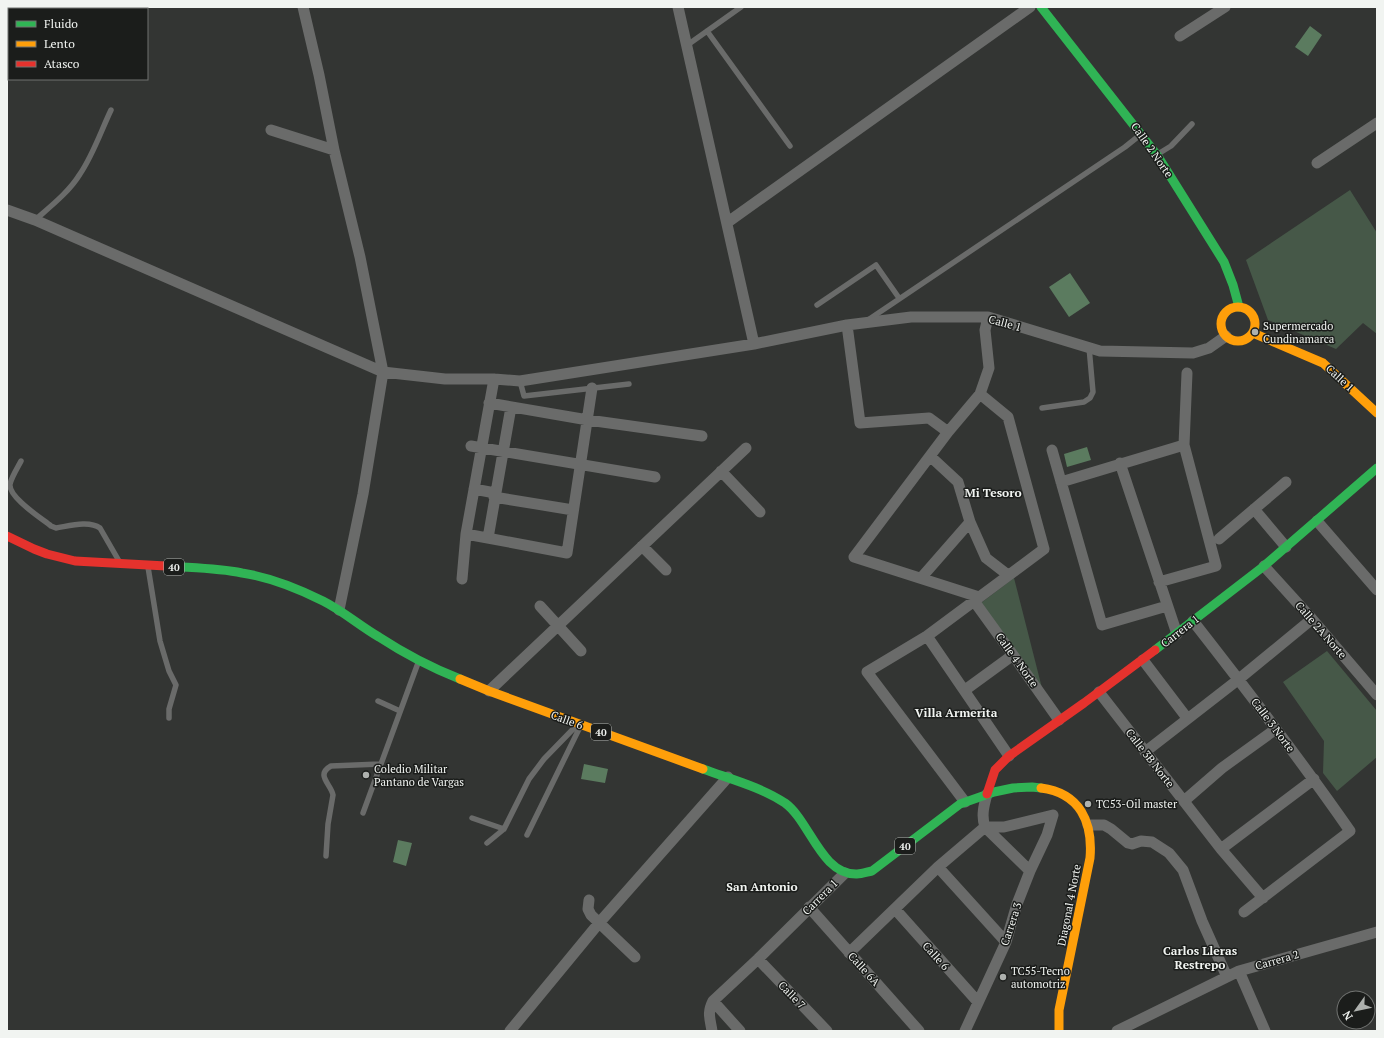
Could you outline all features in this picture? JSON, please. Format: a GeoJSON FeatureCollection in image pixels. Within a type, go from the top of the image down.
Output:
{"type":"FeatureCollection","features":[{"type":"Feature","properties":{"kind":"main road","name":"Calle 2 Norte"},"geometry":{"type":"LineString","coordinates":[[1041,7],[1157,155],[1224,262],[1233,285],[1239,307]]}},
{"type":"Feature","properties":{"kind":"main road"},"geometry":{"type":"LineString","coordinates":[[1239,307],[1245,309],[1253,316],[1255,322],[1253,333],[1249,337],[1240,341],[1234,341],[1226,336],[1221,326],[1223,317],[1230,310],[1239,307]]}},
{"type":"Feature","properties":{"kind":"main road","name":"Calle 1"},"geometry":{"type":"LineString","coordinates":[[1253,333],[1324,363],[1377,413]]}},
{"type":"Feature","properties":{"kind":"main road","name":"Carrera 1"},"geometry":{"type":"LineString","coordinates":[[987,794],[995,770],[1008,756],[1099,692],[1177,634],[1264,566],[1377,468]]}},
{"type":"Feature","properties":{"kind":"main road","name":"40"},"geometry":{"type":"LineString","coordinates":[[7,536],[34,550],[62,559],[91,563],[120,563],[223,570],[257,577],[283,584],[339,610]]}},
{"type":"Feature","properties":{"kind":"main road","name":"Calle 6"},"geometry":{"type":"LineString","coordinates":[[339,610],[378,637],[419,661],[489,691],[728,777],[780,800],[792,809],[801,820],[821,852],[833,865],[845,873]]}},
{"type":"Feature","properties":{"kind":"main road","name":"Carrera 1"},"geometry":{"type":"LineString","coordinates":[[845,873],[861,874],[872,871],[963,803],[973,798],[1002,790],[1022,787],[1042,788],[1061,792]]}},
{"type":"Feature","properties":{"kind":"main road","name":"Diagonal 4 Norte"},"geometry":{"type":"LineString","coordinates":[[1059,1031],[1059,1010],[1090,858],[1091,842],[1088,825],[1082,812],[1073,801],[1061,792]]}},
{"type":"Feature","properties":{"kind":"street"},"geometry":{"type":"LineString","coordinates":[[303,7],[319,75],[334,150],[360,257],[383,372],[363,494],[339,610]]}},
{"type":"Feature","properties":{"kind":"street"},"geometry":{"type":"LineString","coordinates":[[678,7],[728,222],[754,344]]}},
{"type":"Feature","properties":{"kind":"street"},"geometry":{"type":"LineString","coordinates":[[728,222],[1030,7]]}},
{"type":"Feature","properties":{"kind":"street"},"geometry":{"type":"LineString","coordinates":[[1180,36],[1224,7]]}},
{"type":"Feature","properties":{"kind":"street"},"geometry":{"type":"LineString","coordinates":[[1317,163],[1377,123]]}},
{"type":"Feature","properties":{"kind":"street"},"geometry":{"type":"LineString","coordinates":[[271,130],[334,150]]}},
{"type":"Feature","properties":{"kind":"street","name":"Calle 1"},"geometry":{"type":"LineString","coordinates":[[7,210],[34,220],[383,372],[445,379],[494,379],[520,381],[754,344],[847,325],[911,317],[988,317],[1100,350],[1192,353],[1209,348],[1226,336]]}},
{"type":"Feature","properties":{"kind":"street"},"geometry":{"type":"LineString","coordinates":[[976,599],[921,578],[854,557],[931,457],[948,432],[980,394],[989,368],[985,330],[988,317]]}},
{"type":"Feature","properties":{"kind":"street"},"geometry":{"type":"LineString","coordinates":[[847,325],[860,423],[929,418],[948,432]]}},
{"type":"Feature","properties":{"kind":"street"},"geometry":{"type":"LineString","coordinates":[[1159,582],[1216,566],[1184,445],[1187,373]]}},
{"type":"Feature","properties":{"kind":"street"},"geometry":{"type":"LineString","coordinates":[[462,579],[466,534],[474,489],[477,447],[490,403],[494,379]]}},
{"type":"Feature","properties":{"kind":"street"},"geometry":{"type":"LineString","coordinates":[[466,534],[567,553],[592,388]]}},
{"type":"Feature","properties":{"kind":"street"},"geometry":{"type":"LineString","coordinates":[[963,803],[868,672],[927,636],[1044,549],[1008,418],[980,394]]}},
{"type":"Feature","properties":{"kind":"street"},"geometry":{"type":"LineString","coordinates":[[490,403],[588,420],[702,436]]}},
{"type":"Feature","properties":{"kind":"street"},"geometry":{"type":"LineString","coordinates":[[488,538],[511,407]]}},
{"type":"Feature","properties":{"kind":"street"},"geometry":{"type":"LineString","coordinates":[[1061,482],[1184,445]]}},
{"type":"Feature","properties":{"kind":"street"},"geometry":{"type":"LineString","coordinates":[[477,447],[655,477]]}},
{"type":"Feature","properties":{"kind":"street"},"geometry":{"type":"LineString","coordinates":[[489,691],[746,448]]}},
{"type":"Feature","properties":{"kind":"street"},"geometry":{"type":"LineString","coordinates":[[1052,450],[1102,625],[1167,606]]}},
{"type":"Feature","properties":{"kind":"street"},"geometry":{"type":"LineString","coordinates":[[931,457],[958,482],[970,522],[986,558],[1008,575]]}},
{"type":"Feature","properties":{"kind":"street"},"geometry":{"type":"LineString","coordinates":[[1120,463],[1177,634]]}},
{"type":"Feature","properties":{"kind":"street"},"geometry":{"type":"LineString","coordinates":[[722,472],[760,512]]}},
{"type":"Feature","properties":{"kind":"street"},"geometry":{"type":"LineString","coordinates":[[1219,539],[1286,482]]}},
{"type":"Feature","properties":{"kind":"street"},"geometry":{"type":"LineString","coordinates":[[474,489],[495,495],[573,510]]}},
{"type":"Feature","properties":{"kind":"street"},"geometry":{"type":"LineString","coordinates":[[1254,509],[1286,547]]}},
{"type":"Feature","properties":{"kind":"street"},"geometry":{"type":"LineString","coordinates":[[1317,521],[1377,590]]}},
{"type":"Feature","properties":{"kind":"street"},"geometry":{"type":"LineString","coordinates":[[921,578],[970,522]]}},
{"type":"Feature","properties":{"kind":"street"},"geometry":{"type":"LineString","coordinates":[[642,546],[666,570]]}},
{"type":"Feature","properties":{"kind":"street","name":"Calle 2A Norte"},"geometry":{"type":"LineString","coordinates":[[1264,566],[1377,695]]}},
{"type":"Feature","properties":{"kind":"street","name":"Calle 4 Norte"},"geometry":{"type":"LineString","coordinates":[[976,599],[1059,720]]}},
{"type":"Feature","properties":{"kind":"street"},"geometry":{"type":"LineString","coordinates":[[540,606],[581,651]]}},
{"type":"Feature","properties":{"kind":"street"},"geometry":{"type":"LineString","coordinates":[[1145,752],[1239,679],[1312,619]]}},
{"type":"Feature","properties":{"kind":"street","name":"Calle 3 Norte"},"geometry":{"type":"LineString","coordinates":[[1193,621],[1239,679],[1314,779],[1350,831],[1263,898]]}},
{"type":"Feature","properties":{"kind":"street"},"geometry":{"type":"LineString","coordinates":[[927,636],[1008,756]]}},
{"type":"Feature","properties":{"kind":"street"},"geometry":{"type":"LineString","coordinates":[[964,690],[1014,654]]}},
{"type":"Feature","properties":{"kind":"street"},"geometry":{"type":"LineString","coordinates":[[1143,660],[1187,718]]}},
{"type":"Feature","properties":{"kind":"street","name":"Calle 3B Norte"},"geometry":{"type":"LineString","coordinates":[[1099,692],[1221,849],[1263,898]]}},
{"type":"Feature","properties":{"kind":"street"},"geometry":{"type":"LineString","coordinates":[[1184,801],[1222,768],[1276,729]]}},
{"type":"Feature","properties":{"kind":"street"},"geometry":{"type":"LineString","coordinates":[[510,1031],[599,922],[728,777]]}},
{"type":"Feature","properties":{"kind":"street"},"geometry":{"type":"LineString","coordinates":[[1221,849],[1314,779]]}},
{"type":"Feature","properties":{"kind":"street"},"geometry":{"type":"LineString","coordinates":[[987,794],[983,808],[983,822],[985,827],[1030,871]]}},
{"type":"Feature","properties":{"kind":"street","name":"Carrera 3"},"geometry":{"type":"LineString","coordinates":[[964,1031],[1006,942],[1017,904],[1030,871],[1047,835],[1053,815],[1004,827],[985,827]]}},
{"type":"Feature","properties":{"kind":"street"},"geometry":{"type":"LineString","coordinates":[[1088,825],[1104,826],[1111,829],[1128,843],[1132,844],[1141,841],[1152,842],[1169,853],[1183,870],[1202,921],[1227,977]]}},
{"type":"Feature","properties":{"kind":"street"},"geometry":{"type":"LineString","coordinates":[[849,953],[938,867],[985,827]]}},
{"type":"Feature","properties":{"kind":"street"},"geometry":{"type":"LineString","coordinates":[[938,867],[1006,942]]}},
{"type":"Feature","properties":{"kind":"street","name":"Carrera 1"},"geometry":{"type":"LineString","coordinates":[[713,1001],[845,873]]}},
{"type":"Feature","properties":{"kind":"street"},"geometry":{"type":"LineString","coordinates":[[1244,912],[1263,898]]}},
{"type":"Feature","properties":{"kind":"street"},"geometry":{"type":"LineString","coordinates":[[589,900],[588,909],[591,915],[635,957]]}},
{"type":"Feature","properties":{"kind":"street","name":"Calle 6A"},"geometry":{"type":"LineString","coordinates":[[809,907],[919,1031]]}},
{"type":"Feature","properties":{"kind":"street","name":"Calle 6"},"geometry":{"type":"LineString","coordinates":[[895,909],[978,1002]]}},
{"type":"Feature","properties":{"kind":"street","name":"Carrera 2"},"geometry":{"type":"LineString","coordinates":[[1117,1031],[1239,971],[1377,932]]}},
{"type":"Feature","properties":{"kind":"street","name":"Calle 7"},"geometry":{"type":"LineString","coordinates":[[758,959],[827,1031]]}},
{"type":"Feature","properties":{"kind":"street"},"geometry":{"type":"LineString","coordinates":[[1239,971],[1264,1031]]}},
{"type":"Feature","properties":{"kind":"street"},"geometry":{"type":"LineString","coordinates":[[712,1031],[709,1010],[713,1001],[740,1031]]}},
{"type":"Feature","properties":{"kind":"lane"},"geometry":{"type":"LineString","coordinates":[[686,46],[741,7]]}},
{"type":"Feature","properties":{"kind":"lane"},"geometry":{"type":"LineString","coordinates":[[707,31],[790,146]]}},
{"type":"Feature","properties":{"kind":"lane"},"geometry":{"type":"LineString","coordinates":[[34,220],[63,195],[80,174],[95,146],[110,110]]}},
{"type":"Feature","properties":{"kind":"lane"},"geometry":{"type":"LineString","coordinates":[[1157,155],[1171,146],[1192,124]]}},
{"type":"Feature","properties":{"kind":"lane"},"geometry":{"type":"LineString","coordinates":[[864,323],[1142,134]]}},
{"type":"Feature","properties":{"kind":"lane"},"geometry":{"type":"LineString","coordinates":[[818,306],[876,265],[899,298]]}},
{"type":"Feature","properties":{"kind":"lane"},"geometry":{"type":"LineString","coordinates":[[1042,408],[1084,402],[1090,398],[1093,392],[1089,347]]}},
{"type":"Feature","properties":{"kind":"lane"},"geometry":{"type":"LineString","coordinates":[[520,381],[524,396],[629,384]]}},
{"type":"Feature","properties":{"kind":"lane"},"geometry":{"type":"LineString","coordinates":[[21,461],[10,484],[12,492],[18,500],[51,526],[56,528],[90,524],[96,525],[100,528],[120,563]]}},
{"type":"Feature","properties":{"kind":"lane"},"geometry":{"type":"LineString","coordinates":[[148,565],[160,641],[169,671],[176,685],[169,709],[169,718]]}},
{"type":"Feature","properties":{"kind":"lane"},"geometry":{"type":"LineString","coordinates":[[363,813],[419,661]]}},
{"type":"Feature","properties":{"kind":"lane"},"geometry":{"type":"LineString","coordinates":[[378,701],[400,711]]}},
{"type":"Feature","properties":{"kind":"lane"},"geometry":{"type":"LineString","coordinates":[[487,843],[504,829],[529,779],[544,759],[580,724]]}},
{"type":"Feature","properties":{"kind":"lane"},"geometry":{"type":"LineString","coordinates":[[527,835],[580,724]]}},
{"type":"Feature","properties":{"kind":"lane"},"geometry":{"type":"LineString","coordinates":[[326,856],[328,824],[333,791],[325,780],[324,773],[326,768],[331,766],[380,764]]}},
{"type":"Feature","properties":{"kind":"lane"},"geometry":{"type":"LineString","coordinates":[[472,818],[504,829]]}},
{"type":"Feature","properties":{"kind":"shaded area"},"geometry":{"type":"Polygon","coordinates":[[[1310,26],[1322,35],[1308,56],[1295,47],[1310,26]]]}},
{"type":"Feature","properties":{"kind":"shaded area"},"geometry":{"type":"Polygon","coordinates":[[[1350,190],[1377,233],[1377,334],[1363,323],[1336,349],[1268,320],[1246,260],[1350,190]]]}},
{"type":"Feature","properties":{"kind":"shaded area"},"geometry":{"type":"Polygon","coordinates":[[[1070,273],[1090,303],[1069,317],[1049,287],[1070,273]]]}},
{"type":"Feature","properties":{"kind":"shaded area"},"geometry":{"type":"Polygon","coordinates":[[[1087,447],[1091,460],[1067,467],[1064,454],[1087,447]]]}},
{"type":"Feature","properties":{"kind":"shaded area"},"geometry":{"type":"Polygon","coordinates":[[[1014,578],[1043,692],[977,606],[1014,578]]]}},
{"type":"Feature","properties":{"kind":"shaded area"},"geometry":{"type":"Polygon","coordinates":[[[1327,651],[1377,711],[1377,757],[1337,791],[1323,773],[1324,741],[1283,682],[1327,651]]]}},
{"type":"Feature","properties":{"kind":"shaded area"},"geometry":{"type":"Polygon","coordinates":[[[584,764],[608,769],[605,783],[581,779],[584,764]]]}},
{"type":"Feature","properties":{"kind":"shaded area"},"geometry":{"type":"Polygon","coordinates":[[[398,840],[412,843],[406,866],[393,862],[398,840]]]}},
{"type":"Feature","properties":{"kind":"traffic: fast"},"geometry":{"type":"LineString","coordinates":[[1041,7],[1157,155],[1224,262],[1233,285],[1239,307]]}},
{"type":"Feature","properties":{"kind":"traffic: fast"},"geometry":{"type":"LineString","coordinates":[[1155,650],[1264,566],[1377,468]]}},
{"type":"Feature","properties":{"kind":"traffic: fast"},"geometry":{"type":"LineString","coordinates":[[166,566],[233,571],[273,580],[294,588],[330,605],[409,655],[460,679]]}},
{"type":"Feature","properties":{"kind":"traffic: fast"},"geometry":{"type":"LineString","coordinates":[[703,769],[766,792],[785,803],[794,811],[817,846],[834,866],[845,872],[857,874],[872,871],[960,804],[994,792],[1013,788],[1041,788]]}},
{"type":"Feature","properties":{"kind":"traffic: slow"},"geometry":{"type":"LineString","coordinates":[[1238,307],[1244,308],[1250,312],[1254,318],[1255,324],[1254,330],[1250,336],[1244,340],[1238,341],[1232,340],[1226,336],[1222,330],[1221,324],[1222,318],[1226,312],[1232,308],[1238,307]]}},
{"type":"Feature","properties":{"kind":"traffic: slow"},"geometry":{"type":"LineString","coordinates":[[1253,333],[1323,363],[1377,413]]}},
{"type":"Feature","properties":{"kind":"traffic: slow"},"geometry":{"type":"LineString","coordinates":[[460,679],[703,769]]}},
{"type":"Feature","properties":{"kind":"traffic: slow"},"geometry":{"type":"LineString","coordinates":[[1041,788],[1066,796],[1081,811],[1086,821],[1090,845],[1090,858],[1059,1010],[1059,1031]]}},
{"type":"Feature","properties":{"kind":"traffic: jam"},"geometry":{"type":"LineString","coordinates":[[7,536],[47,554],[75,561],[166,566]]}},
{"type":"Feature","properties":{"kind":"traffic: jam"},"geometry":{"type":"LineString","coordinates":[[987,794],[995,770],[1009,756],[1155,650]]}},
{"type":"Feature","properties":{"kind":"place","name":"Supermercado Cundinamarca"},"geometry":{"type":"Point","coordinates":[1255,332]}},
{"type":"Feature","properties":{"kind":"place","name":"Coledio Militar Pantano de Vargas"},"geometry":{"type":"Point","coordinates":[366,775]}},
{"type":"Feature","properties":{"kind":"place","name":"TC53-Oil master"},"geometry":{"type":"Point","coordinates":[1088,804]}},
{"type":"Feature","properties":{"kind":"place","name":"TC55-Tecno automotriz"},"geometry":{"type":"Point","coordinates":[1003,977]}},
{"type":"Feature","properties":{"kind":"district","name":"Mi Tesoro"},"geometry":{"type":"Point","coordinates":[993,493]}},
{"type":"Feature","properties":{"kind":"district","name":"Villa Armerita"},"geometry":{"type":"Point","coordinates":[956,713]}},
{"type":"Feature","properties":{"kind":"district","name":"San Antonio"},"geometry":{"type":"Point","coordinates":[762,887]}},
{"type":"Feature","properties":{"kind":"district","name":"Carlos Lleras Restrepo"},"geometry":{"type":"Point","coordinates":[1200,958]}}]}
